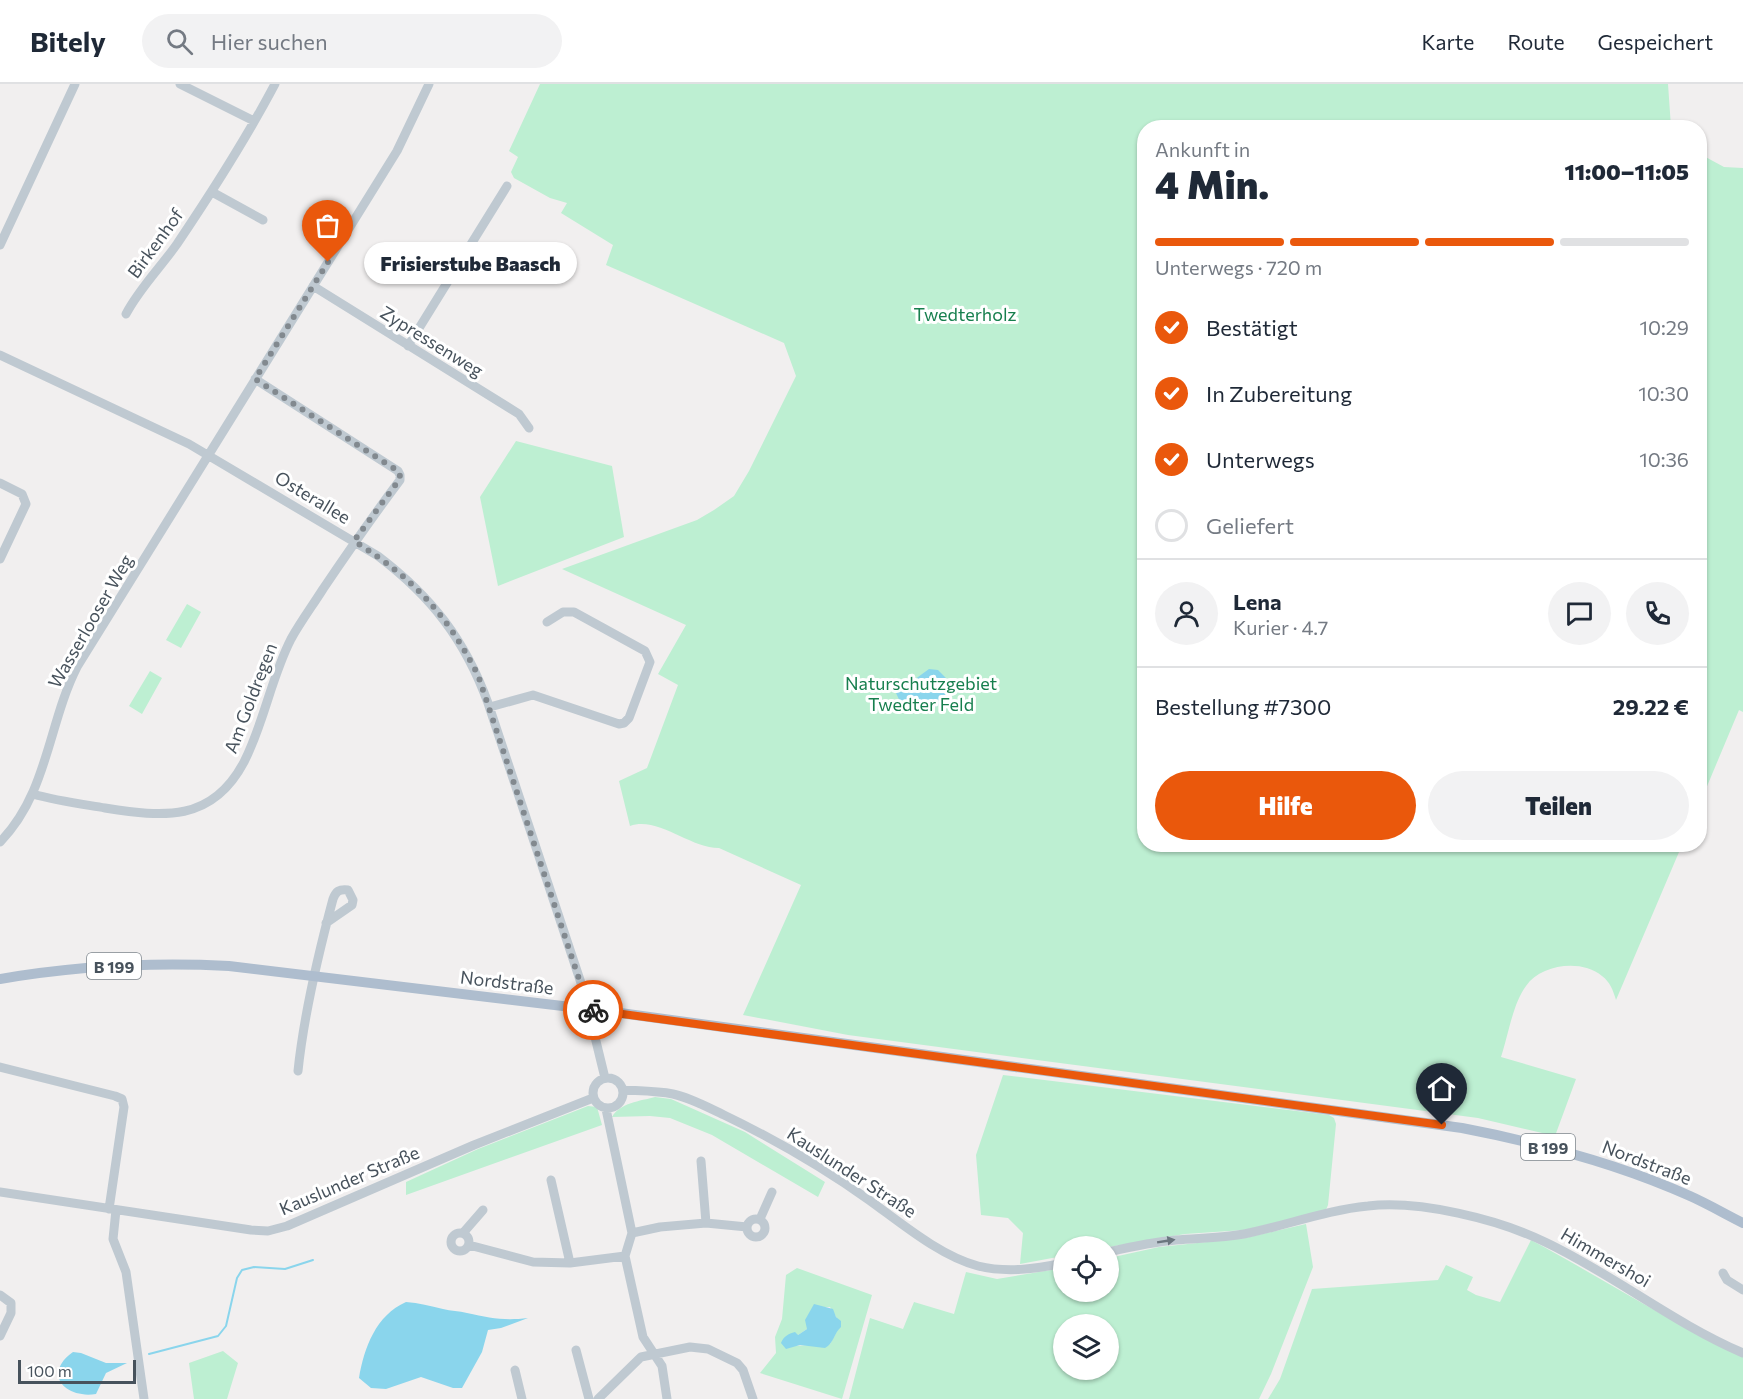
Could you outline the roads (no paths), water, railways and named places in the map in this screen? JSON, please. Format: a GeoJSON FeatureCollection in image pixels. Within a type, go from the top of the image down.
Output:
{"type":"FeatureCollection","features":[{"type":"Feature","properties":{"kind":"main road","name":"Nordstraße"},"geometry":{"type":"LineString","coordinates":[[0,979],[42,972],[150,964],[229,966],[589,1009],[1462,1128],[1532,1142],[1639,1175],[1692,1196],[1743,1223]]}},
{"type":"Feature","properties":{"kind":"street"},"geometry":{"type":"LineString","coordinates":[[0,245],[75,84]]}},
{"type":"Feature","properties":{"kind":"street"},"geometry":{"type":"LineString","coordinates":[[180,84],[254,122]]}},
{"type":"Feature","properties":{"kind":"street","name":"Birkenhof"},"geometry":{"type":"LineString","coordinates":[[126,315],[132,302],[171,253],[212,192],[275,84]]}},
{"type":"Feature","properties":{"kind":"street","name":"Wasserlooser Weg"},"geometry":{"type":"LineString","coordinates":[[0,842],[26,808],[33,794],[42,772],[60,706],[72,676],[397,151],[429,84]]}},
{"type":"Feature","properties":{"kind":"street"},"geometry":{"type":"LineString","coordinates":[[408,346],[507,186]]}},
{"type":"Feature","properties":{"kind":"street"},"geometry":{"type":"LineString","coordinates":[[212,192],[263,220]]}},
{"type":"Feature","properties":{"kind":"street","name":"Zypressenweg"},"geometry":{"type":"LineString","coordinates":[[313,286],[519,414],[530,428]]}},
{"type":"Feature","properties":{"kind":"street","name":"Osterallee"},"geometry":{"type":"LineString","coordinates":[[0,355],[208,454],[354,541],[399,572],[435,607],[466,651],[490,707],[589,1009],[605,1078]]}},
{"type":"Feature","properties":{"kind":"street","name":"Am Goldregen"},"geometry":{"type":"LineString","coordinates":[[33,794],[90,806],[159,815],[181,813],[197,808],[218,796],[244,763],[291,640],[354,541],[399,480],[398,471],[255,379]]}},
{"type":"Feature","properties":{"kind":"street"},"geometry":{"type":"LineString","coordinates":[[0,483],[22,494],[26,504],[0,560]]}},
{"type":"Feature","properties":{"kind":"street"},"geometry":{"type":"LineString","coordinates":[[490,707],[533,695],[618,724],[624,723],[629,718],[650,662],[645,651],[574,612],[563,612],[547,622]]}},
{"type":"Feature","properties":{"kind":"street"},"geometry":{"type":"LineString","coordinates":[[298,1071],[326,923]]}},
{"type":"Feature","properties":{"kind":"street"},"geometry":{"type":"LineString","coordinates":[[0,1067],[122,1099],[124,1107],[112,1209],[113,1239],[126,1272],[144,1399]]}},
{"type":"Feature","properties":{"kind":"street"},"geometry":{"type":"LineString","coordinates":[[605,1078],[596,1083],[594,1088],[593,1098],[598,1105],[606,1108],[619,1104],[623,1090]]}},
{"type":"Feature","properties":{"kind":"street","name":"Kauslunder Straße"},"geometry":{"type":"LineString","coordinates":[[605,1078],[615,1079],[623,1090],[674,1094],[690,1099],[735,1121],[782,1146],[862,1195],[935,1246],[975,1266],[1009,1270],[1053,1265]]}},
{"type":"Feature","properties":{"kind":"street","name":"Kauslunder Straße"},"geometry":{"type":"LineString","coordinates":[[0,1192],[268,1231],[287,1226],[474,1145],[593,1098]]}},
{"type":"Feature","properties":{"kind":"street"},"geometry":{"type":"LineString","coordinates":[[606,1108],[632,1233],[625,1256],[643,1337],[662,1366],[668,1399]]}},
{"type":"Feature","properties":{"kind":"street"},"geometry":{"type":"LineString","coordinates":[[701,1161],[706,1223]]}},
{"type":"Feature","properties":{"kind":"street"},"geometry":{"type":"LineString","coordinates":[[551,1180],[570,1263]]}},
{"type":"Feature","properties":{"kind":"street"},"geometry":{"type":"LineString","coordinates":[[760,1219],[772,1192]]}},
{"type":"Feature","properties":{"kind":"street","name":"Himmershoi"},"geometry":{"type":"LineString","coordinates":[[1119,1250],[1173,1240],[1242,1234],[1352,1208],[1389,1205],[1443,1212],[1502,1226],[1543,1241],[1573,1256],[1702,1334],[1743,1353]]}},
{"type":"Feature","properties":{"kind":"street"},"geometry":{"type":"LineString","coordinates":[[463,1233],[469,1239],[469,1245],[462,1252],[456,1251],[450,1244],[454,1235],[463,1233],[483,1210]]}},
{"type":"Feature","properties":{"kind":"street"},"geometry":{"type":"LineString","coordinates":[[747,1227],[751,1220],[760,1219]]}},
{"type":"Feature","properties":{"kind":"street"},"geometry":{"type":"LineString","coordinates":[[747,1227],[751,1235],[760,1236],[765,1229],[760,1219]]}},
{"type":"Feature","properties":{"kind":"street"},"geometry":{"type":"LineString","coordinates":[[632,1233],[660,1227],[706,1223],[747,1227]]}},
{"type":"Feature","properties":{"kind":"street"},"geometry":{"type":"LineString","coordinates":[[469,1245],[533,1262],[570,1263],[625,1256]]}},
{"type":"Feature","properties":{"kind":"street"},"geometry":{"type":"LineString","coordinates":[[1723,1273],[1727,1281],[1743,1290]]}},
{"type":"Feature","properties":{"kind":"street"},"geometry":{"type":"LineString","coordinates":[[0,1295],[11,1303],[11,1313],[0,1336]]}},
{"type":"Feature","properties":{"kind":"street"},"geometry":{"type":"LineString","coordinates":[[598,1399],[641,1357],[690,1347],[699,1347],[717,1353],[737,1363],[743,1370],[753,1399]]}},
{"type":"Feature","properties":{"kind":"street"},"geometry":{"type":"LineString","coordinates":[[576,1350],[589,1399]]}},
{"type":"Feature","properties":{"kind":"street"},"geometry":{"type":"LineString","coordinates":[[515,1370],[522,1399]]}},
{"type":"Feature","properties":{"kind":"water"},"geometry":{"type":"Polygon","coordinates":[[[929,669],[938,670],[953,685],[951,690],[945,700],[936,707],[931,709],[929,706],[909,713],[903,708],[896,693],[929,669]]]}},
{"type":"Feature","properties":{"kind":"water"},"geometry":{"type":"Polygon","coordinates":[[[406,1302],[497,1319],[528,1318],[501,1328],[488,1330],[482,1352],[462,1388],[453,1388],[421,1377],[386,1389],[371,1388],[359,1378],[368,1344],[387,1315],[406,1302]]]}},
{"type":"Feature","properties":{"kind":"water"},"geometry":{"type":"Polygon","coordinates":[[[814,1304],[833,1309],[836,1317],[841,1321],[841,1327],[825,1348],[800,1345],[786,1349],[782,1341],[790,1334],[795,1332],[798,1335],[807,1329],[805,1320],[814,1304]]]}},
{"type":"Feature","properties":{"kind":"water"},"geometry":{"type":"Polygon","coordinates":[[[73,1352],[106,1363],[127,1363],[106,1373],[96,1394],[75,1393],[61,1383],[58,1376],[64,1360],[73,1352]]]}},
{"type":"Feature","properties":{"kind":"waterway"},"geometry":{"type":"LineString","coordinates":[[149,1354],[218,1336],[226,1326],[237,1278],[242,1270],[254,1267],[285,1269],[313,1260]]}},
{"type":"Feature","properties":{"kind":"place","name":"Frisierstube Baasch"},"geometry":{"type":"Point","coordinates":[328,262]}},
{"type":"Feature","properties":{"kind":"park label","name":"Twedterholz"},"geometry":{"type":"Point","coordinates":[965,314]}},
{"type":"Feature","properties":{"kind":"park label","name":"Naturschutzgebiet Twedter Feld"},"geometry":{"type":"Point","coordinates":[921,693]}}]}
